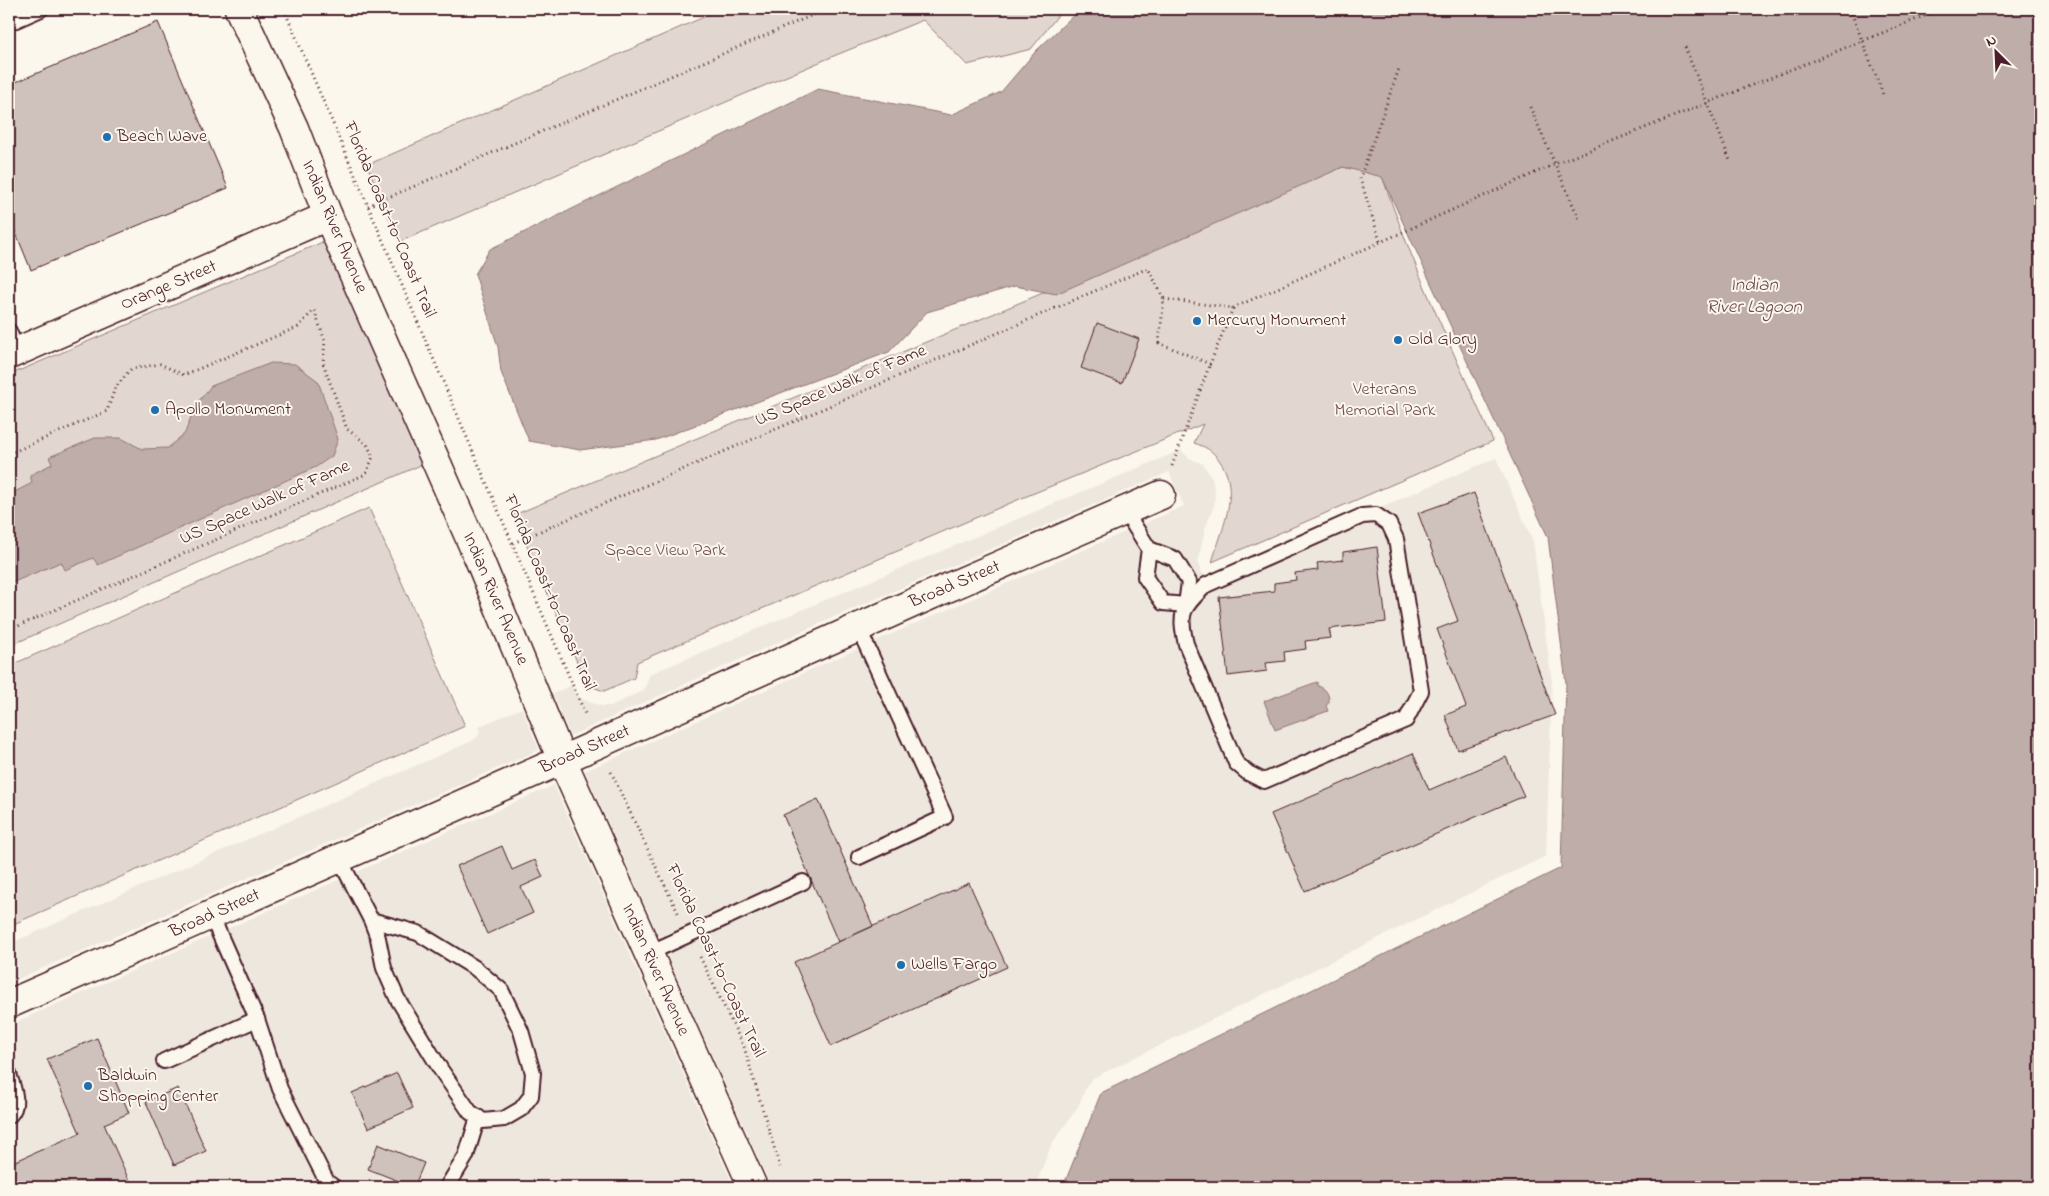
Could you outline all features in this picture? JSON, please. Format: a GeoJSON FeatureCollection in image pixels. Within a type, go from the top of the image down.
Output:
{"type":"FeatureCollection","features":[{"type":"Feature","properties":{"kind":"street","name":"Indian River Avenue"},"geometry":{"type":"LineString","coordinates":[[239,9],[294,128],[328,216],[479,559],[562,760],[647,954],[753,1187]]}},
{"type":"Feature","properties":{"kind":"street","name":"Orange Street"},"geometry":{"type":"LineString","coordinates":[[12,346],[328,216]]}},
{"type":"Feature","properties":{"kind":"street","name":"Broad Street"},"geometry":{"type":"LineString","coordinates":[[9,1004],[858,627],[1161,495]]}},
{"type":"Feature","properties":{"kind":"lane"},"geometry":{"type":"LineString","coordinates":[[9,23],[41,9]]}},
{"type":"Feature","properties":{"kind":"lane"},"geometry":{"type":"LineString","coordinates":[[1125,511],[1149,549],[1175,559],[1189,582],[1186,605],[1181,623],[1186,644],[1236,763],[1248,773],[1264,781],[1406,720],[1421,691],[1396,539],[1389,524],[1376,515],[1362,516],[1206,585],[1186,605],[1163,603],[1145,577],[1149,549]]}},
{"type":"Feature","properties":{"kind":"lane"},"geometry":{"type":"LineString","coordinates":[[858,627],[945,817],[859,857]]}},
{"type":"Feature","properties":{"kind":"lane"},"geometry":{"type":"LineString","coordinates":[[339,858],[371,920],[378,938],[384,968],[397,998],[470,1112],[483,1121],[504,1119],[521,1109],[531,1096],[533,1073],[521,1031],[501,990],[474,968],[418,933],[371,920]]}},
{"type":"Feature","properties":{"kind":"lane"},"geometry":{"type":"LineString","coordinates":[[647,954],[803,882]]}},
{"type":"Feature","properties":{"kind":"lane"},"geometry":{"type":"LineString","coordinates":[[211,915],[257,1019],[280,1089],[327,1182],[334,1187]]}},
{"type":"Feature","properties":{"kind":"lane"},"geometry":{"type":"LineString","coordinates":[[164,1061],[257,1019]]}},
{"type":"Feature","properties":{"kind":"lane"},"geometry":{"type":"LineString","coordinates":[[9,1074],[17,1099],[12,1114],[9,1116]]}},
{"type":"Feature","properties":{"kind":"lane"},"geometry":{"type":"LineString","coordinates":[[447,1187],[466,1156],[478,1117]]}},
{"type":"Feature","properties":{"kind":"path","name":"Florida Coast-to-Coast Trail"},"geometry":{"type":"LineString","coordinates":[[284,9],[598,744],[744,1047],[781,1168]]}},
{"type":"Feature","properties":{"kind":"path"},"geometry":{"type":"LineString","coordinates":[[368,206],[827,9]]}},
{"type":"Feature","properties":{"kind":"path"},"geometry":{"type":"LineString","coordinates":[[1850,9],[1884,97]]}},
{"type":"Feature","properties":{"kind":"path"},"geometry":{"type":"LineString","coordinates":[[1210,364],[1159,344],[1164,299],[1233,308],[1555,164],[1942,9]]}},
{"type":"Feature","properties":{"kind":"path"},"geometry":{"type":"LineString","coordinates":[[2032,9],[2040,26]]}},
{"type":"Feature","properties":{"kind":"path"},"geometry":{"type":"LineString","coordinates":[[1685,47],[1731,163]]}},
{"type":"Feature","properties":{"kind":"path"},"geometry":{"type":"LineString","coordinates":[[1380,241],[1360,178],[1400,66]]}},
{"type":"Feature","properties":{"kind":"path"},"geometry":{"type":"LineString","coordinates":[[1530,107],[1580,221]]}},
{"type":"Feature","properties":{"kind":"path","name":"US Space Walk of Fame"},"geometry":{"type":"LineString","coordinates":[[513,543],[1148,268],[1164,299]]}},
{"type":"Feature","properties":{"kind":"path"},"geometry":{"type":"LineString","coordinates":[[1161,495],[1233,308]]}},
{"type":"Feature","properties":{"kind":"path","name":"US Space Walk of Fame"},"geometry":{"type":"LineString","coordinates":[[9,454],[107,411],[115,388],[131,369],[160,364],[184,375],[298,327],[314,310],[325,341],[323,363],[348,429],[367,444],[373,457],[366,474],[9,630]]}},
{"type":"Feature","properties":{"kind":"shaded area"},"geometry":{"type":"Polygon","coordinates":[[[1181,450],[1189,458],[1203,464],[1212,478],[1215,493],[1214,506],[1206,526],[1198,561],[1201,572],[1214,578],[1496,458],[1533,541],[1552,682],[1546,856],[1093,1078],[1087,1085],[1078,1107],[1051,1145],[1035,1187],[771,1187],[585,771],[866,645],[1184,506],[1169,472],[850,610],[570,736],[553,694],[572,685],[576,695],[584,700],[601,706],[611,706],[644,690],[650,674],[1181,450]]]}},
{"type":"Feature","properties":{"kind":"shaded area"},"geometry":{"type":"Polygon","coordinates":[[[522,708],[539,750],[9,983],[9,944],[472,741],[479,735],[480,726],[522,708]]]}},
{"type":"Feature","properties":{"kind":"shaded area"},"geometry":{"type":"Polygon","coordinates":[[[554,785],[734,1187],[9,1187],[9,1025],[554,785]]]}},
{"type":"Feature","properties":{"kind":"green space"},"geometry":{"type":"Polygon","coordinates":[[[722,9],[1063,9],[1031,49],[967,65],[923,20],[836,55],[399,242],[367,165],[722,9]]]}},
{"type":"Feature","properties":{"kind":"green space","name":"Space View Park"},"geometry":{"type":"Polygon","coordinates":[[[1343,167],[1382,176],[1420,277],[1493,441],[1212,562],[1226,520],[1229,491],[1227,477],[1222,464],[1210,451],[1194,443],[1203,424],[1022,498],[637,662],[634,678],[604,691],[587,685],[514,515],[1343,167]]]}},
{"type":"Feature","properties":{"kind":"green space"},"geometry":{"type":"Polygon","coordinates":[[[325,241],[423,464],[9,646],[9,375],[325,241]]]}},
{"type":"Feature","properties":{"kind":"green space"},"geometry":{"type":"Polygon","coordinates":[[[369,508],[465,726],[9,926],[9,666],[369,508]]]}},
{"type":"Feature","properties":{"kind":"water","name":"Indian River Lagoon"},"geometry":{"type":"Polygon","coordinates":[[[1080,9],[2040,9],[2040,1187],[1063,1187],[1101,1093],[1561,868],[1566,683],[1548,537],[1382,177],[1343,167],[1056,294],[1015,286],[927,312],[889,352],[656,440],[580,450],[529,441],[501,372],[498,347],[475,274],[490,249],[818,89],[951,115],[1001,92],[1036,51],[1080,9]]]}},
{"type":"Feature","properties":{"kind":"water"},"geometry":{"type":"Polygon","coordinates":[[[271,363],[295,364],[318,381],[338,439],[332,456],[316,467],[98,565],[93,558],[65,570],[61,562],[9,584],[9,495],[32,483],[30,475],[52,464],[49,457],[95,438],[121,438],[142,449],[168,448],[185,433],[195,406],[211,386],[271,363]]]}},
{"type":"Feature","properties":{"kind":"water"},"geometry":{"type":"Polygon","coordinates":[[[1317,682],[1318,686],[1328,694],[1329,702],[1326,706],[1328,711],[1275,730],[1264,701],[1317,682]]]}},
{"type":"Feature","properties":{"kind":"building","name":"Beach Wave"},"geometry":{"type":"Polygon","coordinates":[[[158,22],[228,188],[31,270],[9,216],[9,85],[158,22]]]}},
{"type":"Feature","properties":{"kind":"building"},"geometry":{"type":"Polygon","coordinates":[[[1097,323],[1139,339],[1122,383],[1081,368],[1097,323]]]}},
{"type":"Feature","properties":{"kind":"building"},"geometry":{"type":"Polygon","coordinates":[[[1474,493],[1555,715],[1458,750],[1445,715],[1466,707],[1437,629],[1458,621],[1418,513],[1474,493]]]}},
{"type":"Feature","properties":{"kind":"building"},"geometry":{"type":"Polygon","coordinates":[[[1377,547],[1386,622],[1329,629],[1331,638],[1305,641],[1306,649],[1284,652],[1285,661],[1266,663],[1267,671],[1228,676],[1219,597],[1274,591],[1274,583],[1296,580],[1295,573],[1318,570],[1317,563],[1343,560],[1343,552],[1377,547]]]}},
{"type":"Feature","properties":{"kind":"building"},"geometry":{"type":"Polygon","coordinates":[[[1413,753],[1429,790],[1506,757],[1524,796],[1305,891],[1271,814],[1413,753]]]}},
{"type":"Feature","properties":{"kind":"building"},"geometry":{"type":"Polygon","coordinates":[[[818,799],[873,926],[838,942],[783,815],[818,799]]]}},
{"type":"Feature","properties":{"kind":"building"},"geometry":{"type":"Polygon","coordinates":[[[502,846],[512,870],[535,860],[543,877],[521,887],[533,913],[487,934],[457,866],[502,846]]]}},
{"type":"Feature","properties":{"kind":"building","name":"Wells Fargo"},"geometry":{"type":"Polygon","coordinates":[[[969,883],[1007,967],[831,1046],[794,962],[969,883]]]}},
{"type":"Feature","properties":{"kind":"building","name":"Baldwin Shopping Center"},"geometry":{"type":"Polygon","coordinates":[[[97,1038],[129,1113],[104,1124],[132,1187],[9,1187],[9,1164],[80,1133],[47,1059],[97,1038]]]}},
{"type":"Feature","properties":{"kind":"building"},"geometry":{"type":"Polygon","coordinates":[[[397,1073],[413,1108],[368,1128],[352,1093],[397,1073]]]}},
{"type":"Feature","properties":{"kind":"building"},"geometry":{"type":"Polygon","coordinates":[[[178,1088],[206,1151],[174,1165],[146,1102],[178,1088]]]}},
{"type":"Feature","properties":{"kind":"building"},"geometry":{"type":"Polygon","coordinates":[[[378,1144],[424,1163],[414,1187],[368,1169],[378,1144]]]}},
{"type":"Feature","properties":{"kind":"place","name":"Beach Wave"},"geometry":{"type":"Point","coordinates":[107,137]}},
{"type":"Feature","properties":{"kind":"place","name":"Mercury Monument"},"geometry":{"type":"Point","coordinates":[1197,321]}},
{"type":"Feature","properties":{"kind":"place","name":"Old Glory"},"geometry":{"type":"Point","coordinates":[1398,340]}},
{"type":"Feature","properties":{"kind":"place","name":"Apollo Monument"},"geometry":{"type":"Point","coordinates":[155,410]}},
{"type":"Feature","properties":{"kind":"place","name":"Wells Fargo"},"geometry":{"type":"Point","coordinates":[901,965]}},
{"type":"Feature","properties":{"kind":"place","name":"Baldwin Shopping Center"},"geometry":{"type":"Point","coordinates":[88,1086]}},
{"type":"Feature","properties":{"kind":"park label","name":"Veterans Memorial Park"},"geometry":{"type":"Point","coordinates":[1385,400]}}]}
